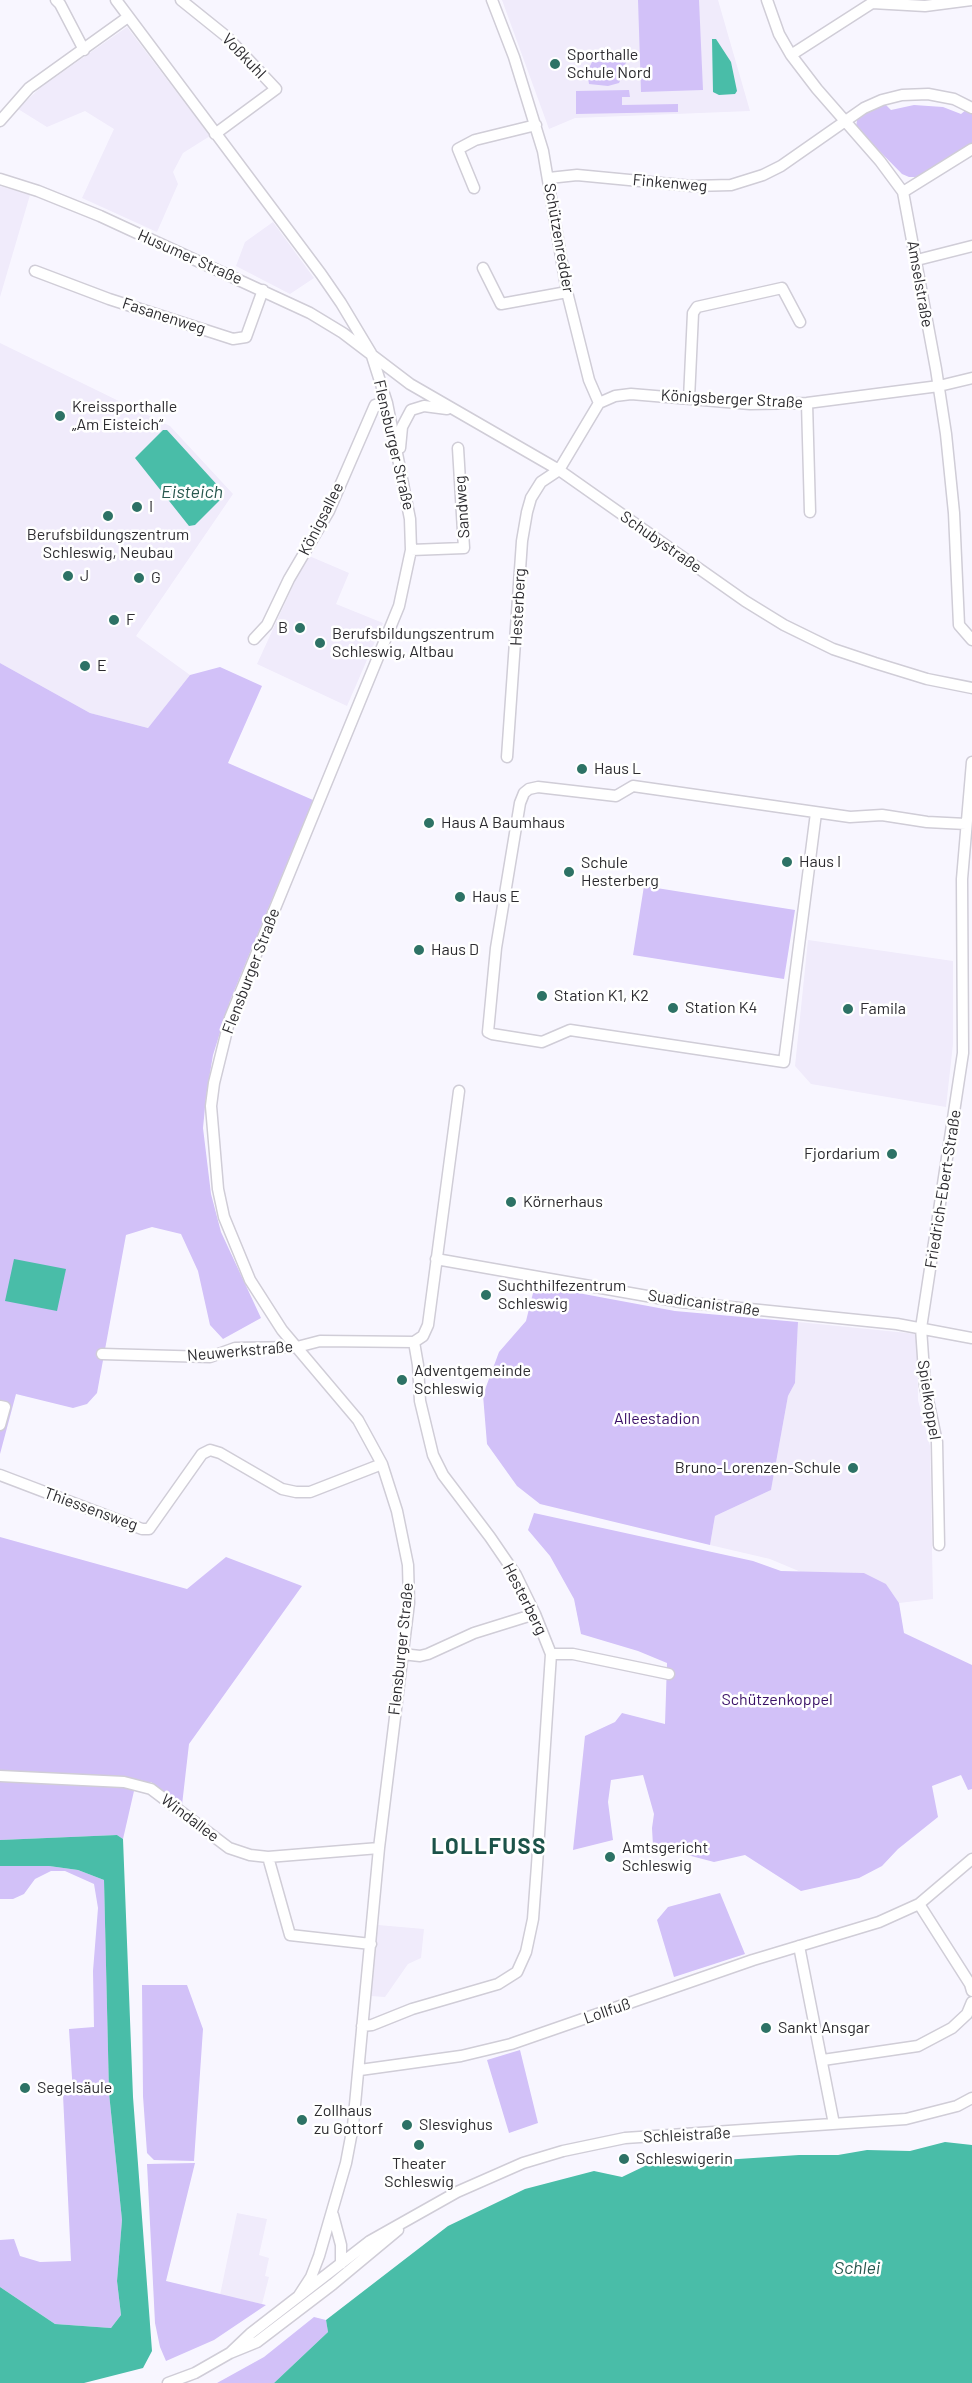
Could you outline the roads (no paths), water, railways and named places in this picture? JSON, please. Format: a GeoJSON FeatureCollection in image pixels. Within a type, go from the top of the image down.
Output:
{"type":"FeatureCollection","features":[{"type":"Feature","properties":{"kind":"street"},"geometry":{"type":"LineString","coordinates":[[56,0],[84,50]]}},
{"type":"Feature","properties":{"kind":"street","name":"Flensburger Straße"},"geometry":{"type":"LineString","coordinates":[[116,0],[341,303],[371,353],[387,403],[410,519],[411,550],[405,585],[391,626],[230,1018],[214,1083],[211,1106],[218,1189],[225,1217],[250,1280],[282,1330],[358,1420],[381,1464],[397,1511],[408,1565],[409,1603],[379,1848],[362,2025],[360,2070]]}},
{"type":"Feature","properties":{"kind":"street","name":"Voßkuhl"},"geometry":{"type":"LineString","coordinates":[[181,0],[227,37],[276,90],[215,134]]}},
{"type":"Feature","properties":{"kind":"street","name":"Schützenredder"},"geometry":{"type":"LineString","coordinates":[[492,0],[536,125],[549,178],[567,292],[589,380],[599,403]]}},
{"type":"Feature","properties":{"kind":"street","name":"Amselstraße"},"geometry":{"type":"LineString","coordinates":[[767,0],[779,34],[791,55],[880,161],[903,192],[939,386],[950,469],[959,625],[972,640]]}},
{"type":"Feature","properties":{"kind":"street"},"geometry":{"type":"LineString","coordinates":[[791,55],[872,3],[925,6],[972,0]]}},
{"type":"Feature","properties":{"kind":"street"},"geometry":{"type":"LineString","coordinates":[[0,121],[28,88],[128,17]]}},
{"type":"Feature","properties":{"kind":"street","name":"Finkenweg"},"geometry":{"type":"LineString","coordinates":[[549,178],[578,175],[692,186],[731,185],[763,175],[781,166],[845,121],[882,100],[908,94],[941,96],[972,108]]}},
{"type":"Feature","properties":{"kind":"street"},"geometry":{"type":"LineString","coordinates":[[474,188],[458,149],[475,140],[536,125]]}},
{"type":"Feature","properties":{"kind":"street"},"geometry":{"type":"LineString","coordinates":[[903,192],[972,149]]}},
{"type":"Feature","properties":{"kind":"street","name":"Husumer Straße"},"geometry":{"type":"LineString","coordinates":[[0,179],[38,191],[100,216],[263,290],[310,313],[344,333],[371,353]]}},
{"type":"Feature","properties":{"kind":"street"},"geometry":{"type":"LineString","coordinates":[[917,260],[972,246]]}},
{"type":"Feature","properties":{"kind":"street"},"geometry":{"type":"LineString","coordinates":[[483,268],[501,304],[567,292]]}},
{"type":"Feature","properties":{"kind":"street","name":"Fasanenweg"},"geometry":{"type":"LineString","coordinates":[[35,271],[109,299],[233,339],[246,337],[263,290]]}},
{"type":"Feature","properties":{"kind":"street"},"geometry":{"type":"LineString","coordinates":[[689,399],[693,313],[698,307],[782,288],[800,322]]}},
{"type":"Feature","properties":{"kind":"street","name":"Schubystraße"},"geometry":{"type":"LineString","coordinates":[[371,353],[410,384],[559,470],[737,595],[784,625],[833,649],[927,679],[972,688]]}},
{"type":"Feature","properties":{"kind":"street","name":"Königsberger Straße"},"geometry":{"type":"LineString","coordinates":[[599,403],[615,396],[631,394],[750,404],[807,403],[939,386],[972,378]]}},
{"type":"Feature","properties":{"kind":"street","name":"Königsallee"},"geometry":{"type":"LineString","coordinates":[[254,639],[267,625],[289,579],[329,511],[375,405],[387,403]]}},
{"type":"Feature","properties":{"kind":"street"},"geometry":{"type":"LineString","coordinates":[[559,470],[599,403]]}},
{"type":"Feature","properties":{"kind":"street"},"geometry":{"type":"LineString","coordinates":[[807,403],[810,512]]}},
{"type":"Feature","properties":{"kind":"street"},"geometry":{"type":"LineString","coordinates":[[400,462],[402,427],[411,410],[424,406],[456,410]]}},
{"type":"Feature","properties":{"kind":"street","name":"Sandweg"},"geometry":{"type":"LineString","coordinates":[[411,550],[464,548],[458,448]]}},
{"type":"Feature","properties":{"kind":"street","name":"Hesterberg"},"geometry":{"type":"LineString","coordinates":[[507,757],[522,541],[527,512],[531,498],[541,482],[559,470]]}},
{"type":"Feature","properties":{"kind":"street","name":"Friedrich-Ebert-Straße"},"geometry":{"type":"LineString","coordinates":[[921,1328],[963,1053],[962,879],[972,762]]}},
{"type":"Feature","properties":{"kind":"street"},"geometry":{"type":"LineString","coordinates":[[816,813],[784,1062],[570,1030],[542,1042],[488,1032],[496,948],[520,803],[529,789],[538,787],[616,796],[633,786],[850,817],[882,815],[927,822],[966,824]]}},
{"type":"Feature","properties":{"kind":"street"},"geometry":{"type":"LineString","coordinates":[[414,1342],[423,1336],[428,1325],[459,1091]]}},
{"type":"Feature","properties":{"kind":"street","name":"Suadicanistraße"},"geometry":{"type":"LineString","coordinates":[[436,1259],[681,1302],[921,1328],[972,1338]]}},
{"type":"Feature","properties":{"kind":"street","name":"Spielkoppel"},"geometry":{"type":"LineString","coordinates":[[921,1328],[925,1386],[937,1442],[939,1545]]}},
{"type":"Feature","properties":{"kind":"street","name":"Neuwerkstraße"},"geometry":{"type":"LineString","coordinates":[[102,1354],[210,1357],[235,1348],[297,1347],[320,1341],[414,1342]]}},
{"type":"Feature","properties":{"kind":"street","name":"Hesterberg"},"geometry":{"type":"LineString","coordinates":[[362,2025],[372,2025],[412,2009],[498,1984],[517,1972],[523,1962],[532,1919],[551,1654],[516,1575],[443,1475],[433,1455],[420,1401],[414,1342]]}},
{"type":"Feature","properties":{"kind":"street"},"geometry":{"type":"LineString","coordinates":[[0,1425],[2,1406]]}},
{"type":"Feature","properties":{"kind":"street","name":"Thiessensweg"},"geometry":{"type":"LineString","coordinates":[[0,1475],[142,1529],[149,1529],[202,1454],[210,1450],[220,1453],[282,1489],[296,1492],[310,1492],[381,1464]]}},
{"type":"Feature","properties":{"kind":"street"},"geometry":{"type":"LineString","coordinates":[[402,1654],[420,1656],[428,1654],[474,1633],[535,1614]]}},
{"type":"Feature","properties":{"kind":"street"},"geometry":{"type":"LineString","coordinates":[[551,1654],[573,1654],[669,1674]]}},
{"type":"Feature","properties":{"kind":"street","name":"Windallee"},"geometry":{"type":"LineString","coordinates":[[0,1776],[124,1782],[151,1789],[229,1848],[250,1855],[268,1857],[379,1848]]}},
{"type":"Feature","properties":{"kind":"street"},"geometry":{"type":"LineString","coordinates":[[268,1857],[290,1935],[371,1944]]}},
{"type":"Feature","properties":{"kind":"street","name":"Lollfuß"},"geometry":{"type":"LineString","coordinates":[[360,2070],[461,2056],[511,2044],[753,1960],[879,1922],[919,1904],[972,1859]]}},
{"type":"Feature","properties":{"kind":"street"},"geometry":{"type":"LineString","coordinates":[[919,1904],[970,1984],[972,1991]]}},
{"type":"Feature","properties":{"kind":"street"},"geometry":{"type":"LineString","coordinates":[[799,1946],[834,2124]]}},
{"type":"Feature","properties":{"kind":"street"},"geometry":{"type":"LineString","coordinates":[[823,2060],[918,2046],[952,2028],[967,2014],[972,2002]]}},
{"type":"Feature","properties":{"kind":"street"},"geometry":{"type":"LineString","coordinates":[[298,2297],[310,2277],[332,2212],[348,2154],[360,2070]]}},
{"type":"Feature","properties":{"kind":"street","name":"Schleistraße"},"geometry":{"type":"LineString","coordinates":[[230,2353],[370,2241],[484,2178],[523,2163],[625,2138],[906,2119],[957,2106],[972,2098]]}},
{"type":"Feature","properties":{"kind":"street"},"geometry":{"type":"LineString","coordinates":[[332,2212],[334,2227],[341,2245],[342,2262],[333,2284]]}},
{"type":"Feature","properties":{"kind":"street","name":"Schleistraße"},"geometry":{"type":"LineString","coordinates":[[230,2353],[257,2342],[333,2284],[414,2216]]}},
{"type":"Feature","properties":{"kind":"street"},"geometry":{"type":"LineString","coordinates":[[341,2245],[370,2241]]}},
{"type":"Feature","properties":{"kind":"street"},"geometry":{"type":"LineString","coordinates":[[168,2383],[195,2373],[230,2353]]}},
{"type":"Feature","properties":{"kind":"water"},"geometry":{"type":"Polygon","coordinates":[[[712,39],[716,39],[731,62],[737,91],[735,94],[719,95],[713,92],[712,39]]]}},
{"type":"Feature","properties":{"kind":"water","name":"Eisteich"},"geometry":{"type":"Polygon","coordinates":[[[163,430],[167,430],[220,488],[223,497],[195,525],[189,526],[135,458],[163,430]]]}},
{"type":"Feature","properties":{"kind":"water"},"geometry":{"type":"Polygon","coordinates":[[[14,1259],[66,1269],[57,1311],[5,1301],[14,1259]]]}},
{"type":"Feature","properties":{"kind":"water"},"geometry":{"type":"Polygon","coordinates":[[[117,1835],[123,1839],[133,2097],[152,2351],[143,2368],[84,2383],[0,2383],[0,2287],[55,2324],[111,2328],[121,2315],[117,2281],[122,2220],[109,2093],[104,1880],[78,1870],[49,1866],[0,1866],[0,1840],[117,1835]]]}},
{"type":"Feature","properties":{"kind":"water","name":"Schlei"},"geometry":{"type":"Polygon","coordinates":[[[945,2142],[972,2145],[972,2383],[274,2383],[328,2332],[326,2320],[448,2226],[525,2189],[594,2171],[622,2177],[647,2165],[799,2155],[838,2155],[867,2150],[910,2151],[945,2142]]]}},
{"type":"Feature","properties":{"kind":"place","name":"Sporthalle Schule Nord"},"geometry":{"type":"Point","coordinates":[555,64]}},
{"type":"Feature","properties":{"kind":"place","name":"Kreissporthalle „Am Eisteich“"},"geometry":{"type":"Point","coordinates":[60,416]}},
{"type":"Feature","properties":{"kind":"place","name":"I"},"geometry":{"type":"Point","coordinates":[137,507]}},
{"type":"Feature","properties":{"kind":"place","name":"Berufsbildungszentrum Schleswig, Neubau"},"geometry":{"type":"Point","coordinates":[108,516]}},
{"type":"Feature","properties":{"kind":"place","name":"J"},"geometry":{"type":"Point","coordinates":[68,576]}},
{"type":"Feature","properties":{"kind":"place","name":"G"},"geometry":{"type":"Point","coordinates":[139,578]}},
{"type":"Feature","properties":{"kind":"place","name":"F"},"geometry":{"type":"Point","coordinates":[114,620]}},
{"type":"Feature","properties":{"kind":"place","name":"B"},"geometry":{"type":"Point","coordinates":[300,628]}},
{"type":"Feature","properties":{"kind":"place","name":"Berufsbildungszentrum Schleswig, Altbau"},"geometry":{"type":"Point","coordinates":[320,643]}},
{"type":"Feature","properties":{"kind":"place","name":"E"},"geometry":{"type":"Point","coordinates":[85,666]}},
{"type":"Feature","properties":{"kind":"place","name":"Haus L"},"geometry":{"type":"Point","coordinates":[582,769]}},
{"type":"Feature","properties":{"kind":"place","name":"Haus A Baumhaus"},"geometry":{"type":"Point","coordinates":[429,823]}},
{"type":"Feature","properties":{"kind":"place","name":"Haus I"},"geometry":{"type":"Point","coordinates":[787,862]}},
{"type":"Feature","properties":{"kind":"place","name":"Schule Hesterberg"},"geometry":{"type":"Point","coordinates":[569,872]}},
{"type":"Feature","properties":{"kind":"place","name":"Haus E"},"geometry":{"type":"Point","coordinates":[460,897]}},
{"type":"Feature","properties":{"kind":"place","name":"Haus D"},"geometry":{"type":"Point","coordinates":[419,950]}},
{"type":"Feature","properties":{"kind":"place","name":"Station K1, K2"},"geometry":{"type":"Point","coordinates":[542,996]}},
{"type":"Feature","properties":{"kind":"place","name":"Station K4"},"geometry":{"type":"Point","coordinates":[673,1008]}},
{"type":"Feature","properties":{"kind":"place","name":"Famila"},"geometry":{"type":"Point","coordinates":[848,1009]}},
{"type":"Feature","properties":{"kind":"place","name":"Fjordarium"},"geometry":{"type":"Point","coordinates":[892,1154]}},
{"type":"Feature","properties":{"kind":"place","name":"Körnerhaus"},"geometry":{"type":"Point","coordinates":[511,1202]}},
{"type":"Feature","properties":{"kind":"place","name":"Suchthilfezentrum Schleswig"},"geometry":{"type":"Point","coordinates":[486,1295]}},
{"type":"Feature","properties":{"kind":"place","name":"Adventgemeinde Schleswig"},"geometry":{"type":"Point","coordinates":[402,1380]}},
{"type":"Feature","properties":{"kind":"place","name":"Bruno-Lorenzen-Schule"},"geometry":{"type":"Point","coordinates":[853,1468]}},
{"type":"Feature","properties":{"kind":"place","name":"Amtsgericht Schleswig"},"geometry":{"type":"Point","coordinates":[610,1857]}},
{"type":"Feature","properties":{"kind":"place","name":"Sankt Ansgar"},"geometry":{"type":"Point","coordinates":[766,2028]}},
{"type":"Feature","properties":{"kind":"place","name":"Segelsäule"},"geometry":{"type":"Point","coordinates":[25,2088]}},
{"type":"Feature","properties":{"kind":"place","name":"Zollhaus zu Gottorf"},"geometry":{"type":"Point","coordinates":[302,2120]}},
{"type":"Feature","properties":{"kind":"place","name":"Slesvighus"},"geometry":{"type":"Point","coordinates":[407,2125]}},
{"type":"Feature","properties":{"kind":"place","name":"Theater Schleswig"},"geometry":{"type":"Point","coordinates":[419,2145]}},
{"type":"Feature","properties":{"kind":"place","name":"Schleswigerin"},"geometry":{"type":"Point","coordinates":[624,2159]}},
{"type":"Feature","properties":{"kind":"district","name":"LOLLFUSS"},"geometry":{"type":"Point","coordinates":[489,1847]}},
{"type":"Feature","properties":{"kind":"park label","name":"Alleestadion"},"geometry":{"type":"Point","coordinates":[657,1419]}},
{"type":"Feature","properties":{"kind":"park label","name":"Schützenkoppel"},"geometry":{"type":"Point","coordinates":[777,1700]}}]}
